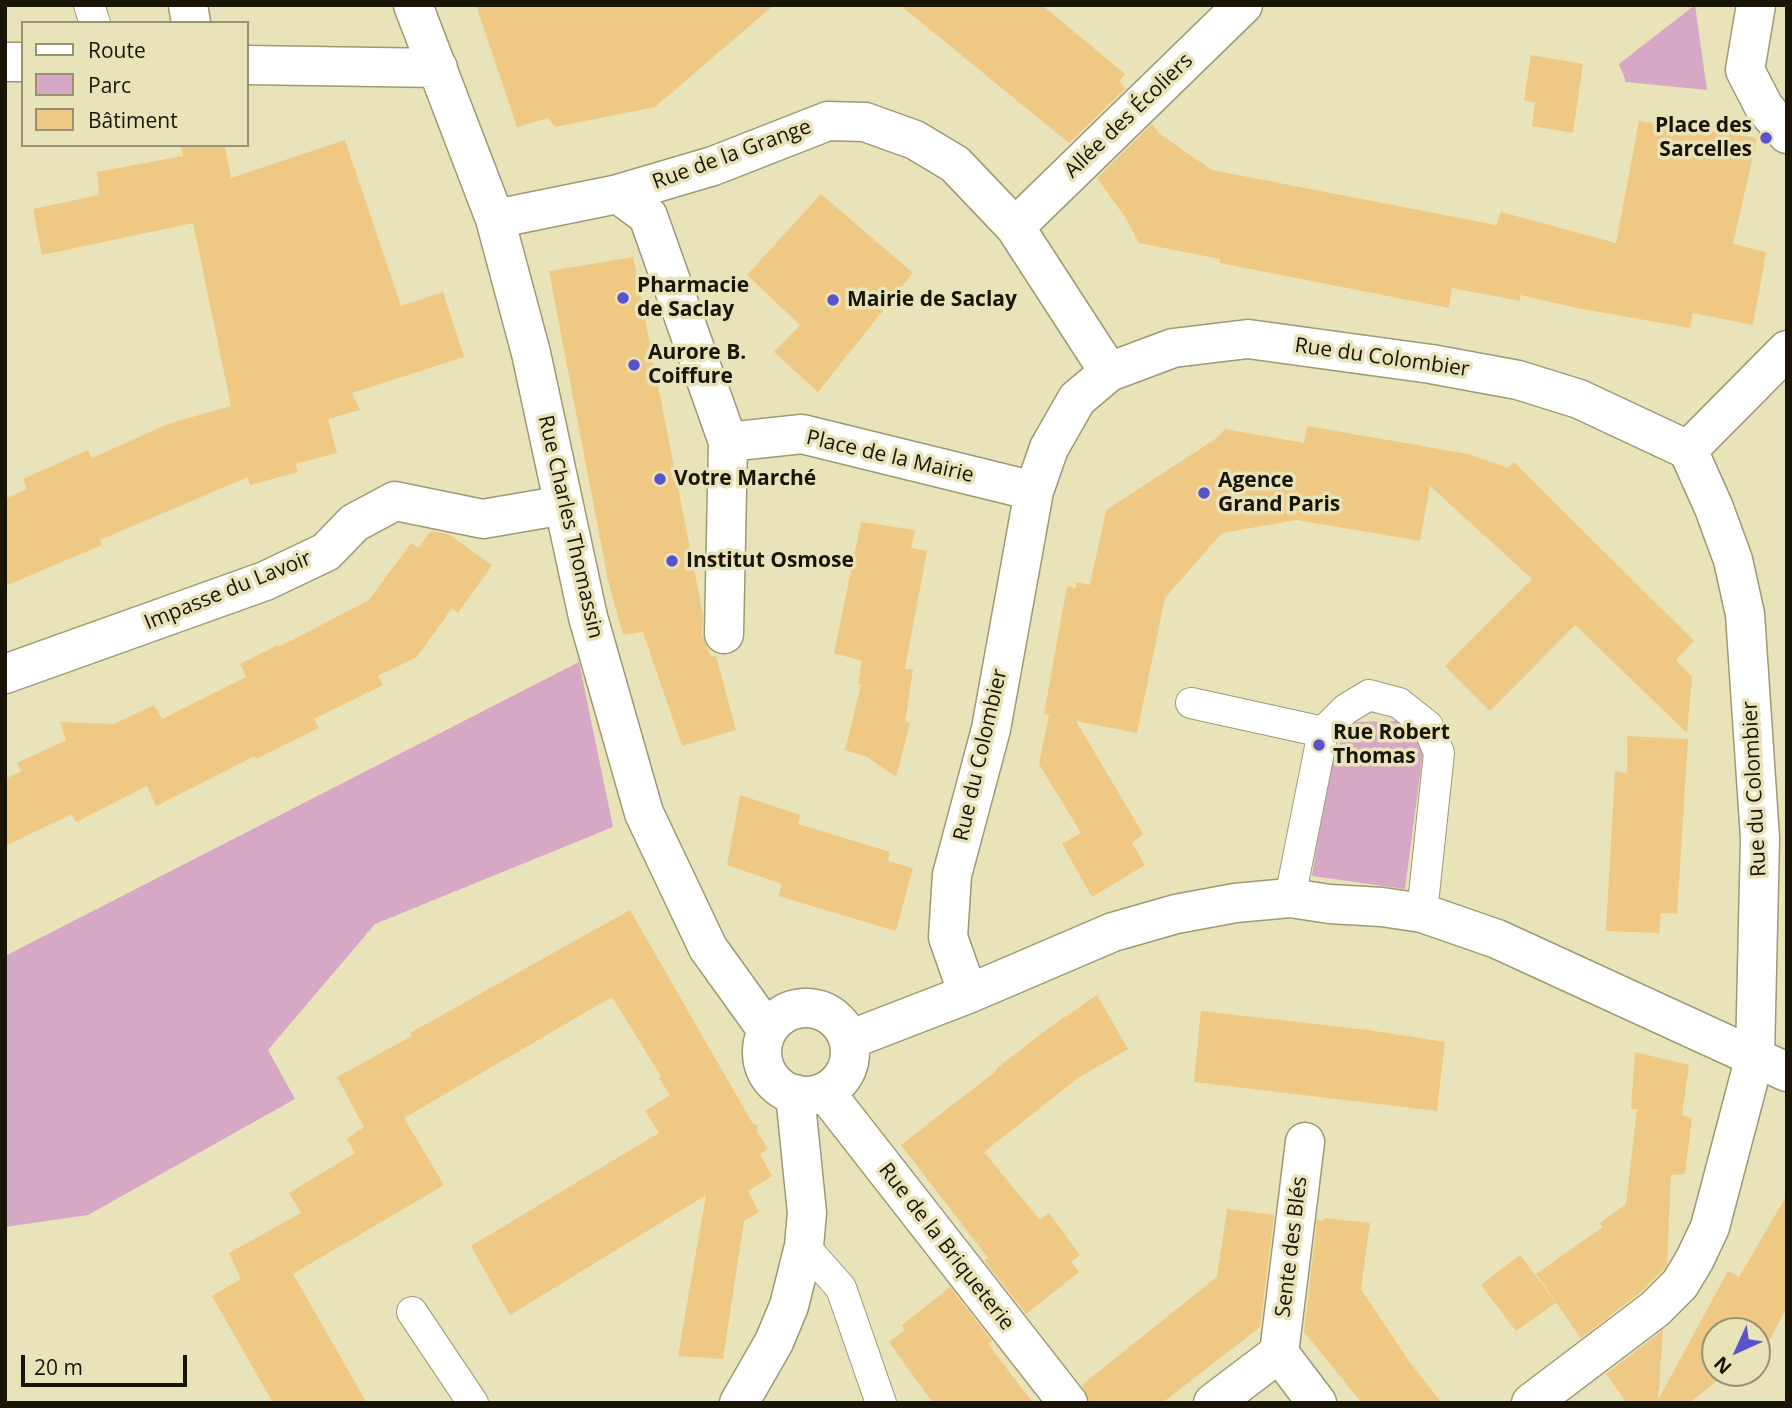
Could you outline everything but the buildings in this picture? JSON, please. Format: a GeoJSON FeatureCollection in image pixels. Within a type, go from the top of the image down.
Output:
{"type":"FeatureCollection","features":[{"type":"Feature","properties":{"kind":"street","name":"Rue Charles Thomassin"},"geometry":{"type":"LineString","coordinates":[[413,5],[495,219],[531,353],[588,617],[644,813],[708,948],[767,1030]]}},
{"type":"Feature","properties":{"kind":"street","name":"Allée des Écoliers"},"geometry":{"type":"LineString","coordinates":[[1015,227],[1243,5]]}},
{"type":"Feature","properties":{"kind":"street"},"geometry":{"type":"LineString","coordinates":[[1756,5],[1745,70],[1764,107],[1787,134]]}},
{"type":"Feature","properties":{"kind":"street"},"geometry":{"type":"LineString","coordinates":[[248,65],[438,68]]}},
{"type":"Feature","properties":{"kind":"street","name":"Rue de la Grange"},"geometry":{"type":"LineString","coordinates":[[495,219],[618,194],[713,166],[828,121],[865,122],[915,140],[956,164],[1015,227],[1109,372]]}},
{"type":"Feature","properties":{"kind":"street"},"geometry":{"type":"LineString","coordinates":[[618,194],[648,216],[728,442],[724,634]]}},
{"type":"Feature","properties":{"kind":"street","name":"Rue du Colombier"},"geometry":{"type":"LineString","coordinates":[[968,994],[948,937],[952,876],[991,729],[1034,491],[1049,448],[1077,399],[1109,372],[1173,348],[1248,339],[1431,364],[1518,380],[1579,399],[1688,450],[1714,508],[1733,560],[1745,614],[1771,1064]]}},
{"type":"Feature","properties":{"kind":"street"},"geometry":{"type":"LineString","coordinates":[[1688,450],[1787,350]]}},
{"type":"Feature","properties":{"kind":"street","name":"Place de la Mairie"},"geometry":{"type":"LineString","coordinates":[[728,442],[802,434],[1034,491]]}},
{"type":"Feature","properties":{"kind":"street","name":"Impasse du Lavoir"},"geometry":{"type":"LineString","coordinates":[[5,674],[265,581],[326,552],[354,523],[395,501],[483,519],[564,505]]}},
{"type":"Feature","properties":{"kind":"street"},"geometry":{"type":"LineString","coordinates":[[849,1040],[968,994],[1114,932],[1176,914],[1223,905],[1290,898],[1422,913],[1497,939],[1771,1064],[1710,1227],[1680,1284],[1655,1309],[1531,1403]]}},
{"type":"Feature","properties":{"kind":"street"},"geometry":{"type":"LineString","coordinates":[[804,1008],[832,1016],[849,1040],[850,1055],[846,1070],[838,1082],[810,1093],[777,1085],[765,1069],[762,1042],[776,1018],[789,1010],[804,1008]]}},
{"type":"Feature","properties":{"kind":"street"},"geometry":{"type":"LineString","coordinates":[[739,1403],[774,1342],[789,1306],[804,1245],[810,1093]]}},
{"type":"Feature","properties":{"kind":"street","name":"Rue de la Briqueterie"},"geometry":{"type":"LineString","coordinates":[[810,1093],[1068,1403]]}},
{"type":"Feature","properties":{"kind":"street","name":"Sente des Blés"},"geometry":{"type":"LineString","coordinates":[[1279,1353],[1305,1142]]}},
{"type":"Feature","properties":{"kind":"street"},"geometry":{"type":"LineString","coordinates":[[1213,1403],[1279,1353],[1317,1403]]}},
{"type":"Feature","properties":{"kind":"lane"},"geometry":{"type":"LineString","coordinates":[[1290,898],[1323,732],[1346,709],[1369,695],[1399,703],[1428,726],[1440,753],[1422,913]]}},
{"type":"Feature","properties":{"kind":"lane"},"geometry":{"type":"LineString","coordinates":[[1191,703],[1323,732]]}},
{"type":"Feature","properties":{"kind":"lane"},"geometry":{"type":"LineString","coordinates":[[804,1245],[841,1288],[881,1403]]}},
{"type":"Feature","properties":{"kind":"lane"},"geometry":{"type":"LineString","coordinates":[[412,1312],[473,1403]]}},
{"type":"Feature","properties":{"kind":"green space"},"geometry":{"type":"Polygon","coordinates":[[[1695,5],[1707,90],[1626,82],[1619,64],[1695,5]]]}},
{"type":"Feature","properties":{"kind":"green space"},"geometry":{"type":"Polygon","coordinates":[[[579,662],[613,827],[375,924],[268,1050],[295,1099],[88,1215],[5,1227],[5,956],[579,662]]]}},
{"type":"Feature","properties":{"kind":"green space"},"geometry":{"type":"Polygon","coordinates":[[[1400,721],[1424,744],[1405,889],[1312,876],[1329,765],[1351,722],[1400,721]]]}},
{"type":"Feature","properties":{"kind":"place","name":"Place des Sarcelles"},"geometry":{"type":"Point","coordinates":[1766,138]}},
{"type":"Feature","properties":{"kind":"place","name":"Pharmacie de Saclay"},"geometry":{"type":"Point","coordinates":[623,298]}},
{"type":"Feature","properties":{"kind":"place","name":"Mairie de Saclay"},"geometry":{"type":"Point","coordinates":[833,300]}},
{"type":"Feature","properties":{"kind":"place","name":"Aurore B. Coiffure"},"geometry":{"type":"Point","coordinates":[634,365]}},
{"type":"Feature","properties":{"kind":"place","name":"Votre Marché"},"geometry":{"type":"Point","coordinates":[660,479]}},
{"type":"Feature","properties":{"kind":"place","name":"Agence Grand Paris"},"geometry":{"type":"Point","coordinates":[1204,493]}},
{"type":"Feature","properties":{"kind":"place","name":"Institut Osmose"},"geometry":{"type":"Point","coordinates":[672,561]}},
{"type":"Feature","properties":{"kind":"place","name":"Rue Robert Thomas"},"geometry":{"type":"Point","coordinates":[1319,745]}}]}
